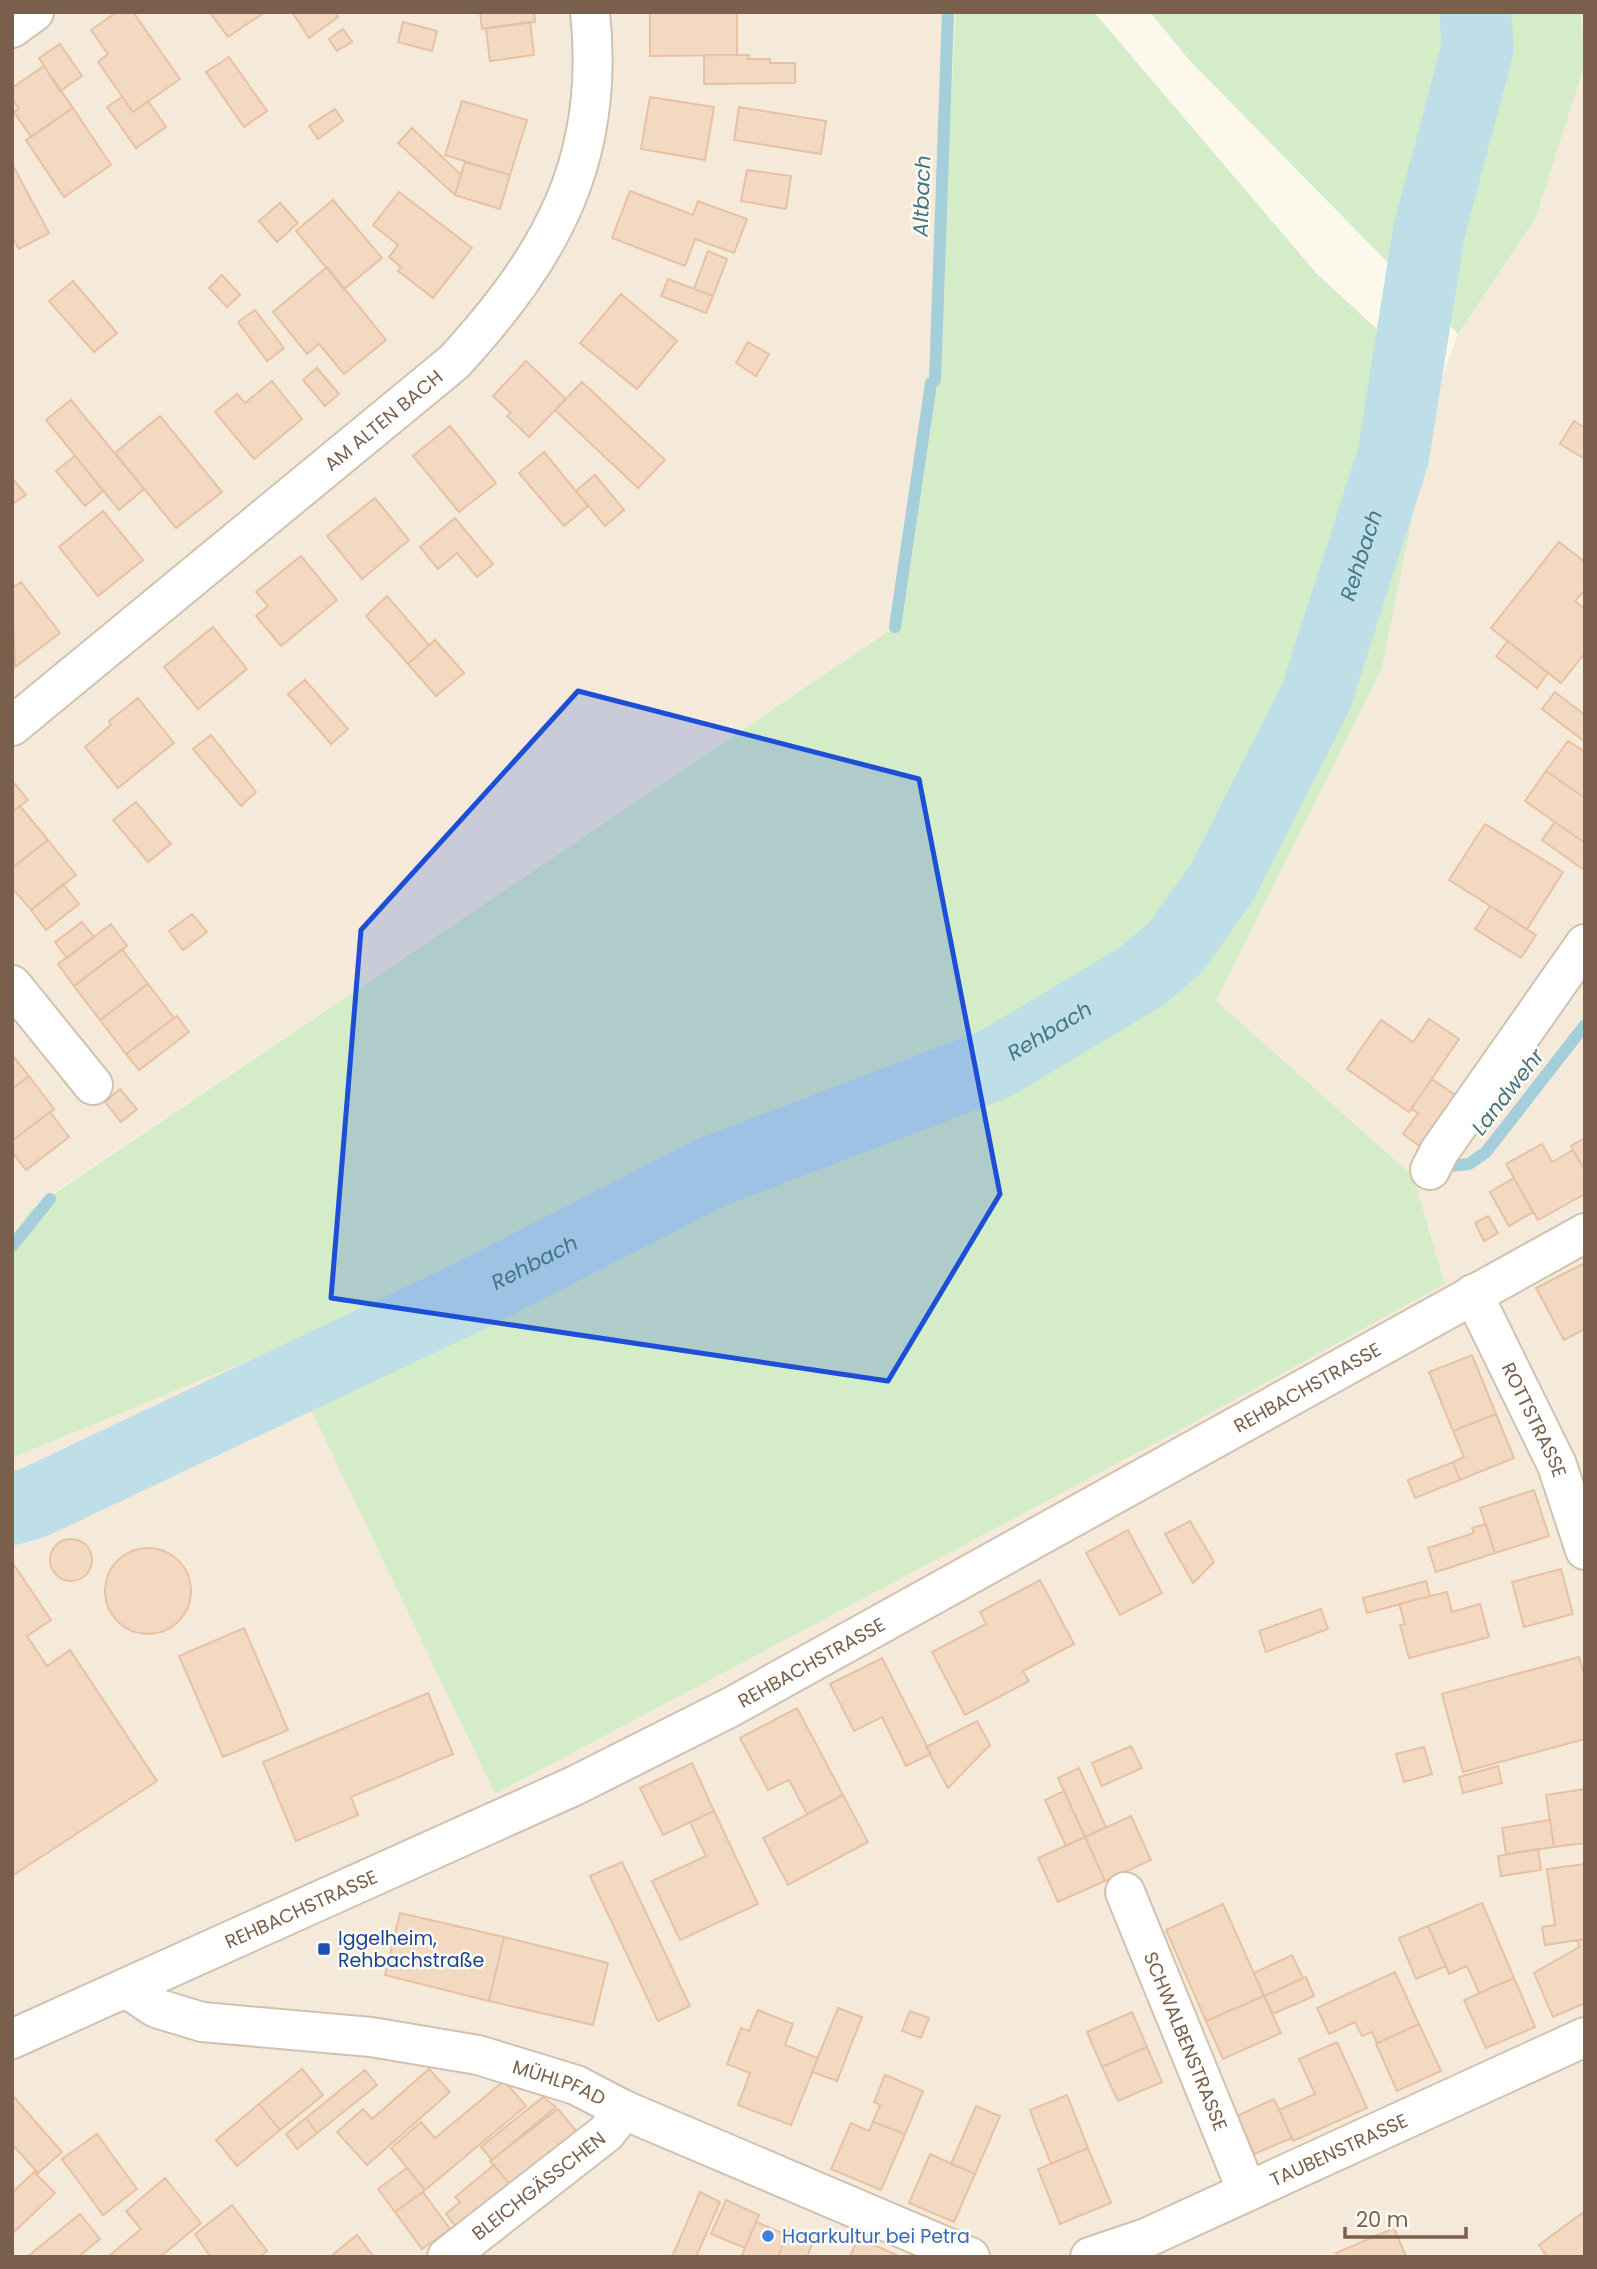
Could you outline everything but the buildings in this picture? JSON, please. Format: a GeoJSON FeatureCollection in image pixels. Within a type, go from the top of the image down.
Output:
{"type":"FeatureCollection","features":[{"type":"Feature","properties":{"kind":"street"},"geometry":{"type":"LineString","coordinates":[[12,28],[34,12]]}},
{"type":"Feature","properties":{"kind":"street","name":"AM ALTEN BACH"},"geometry":{"type":"LineString","coordinates":[[12,726],[454,362],[497,315],[533,266],[561,211],[582,153],[593,100],[590,12]]}},
{"type":"Feature","properties":{"kind":"street"},"geometry":{"type":"LineString","coordinates":[[1430,1170],[1439,1152],[1585,944]]}},
{"type":"Feature","properties":{"kind":"street"},"geometry":{"type":"LineString","coordinates":[[12,985],[93,1085]]}},
{"type":"Feature","properties":{"kind":"street","name":"REHBACHSTRASSE"},"geometry":{"type":"LineString","coordinates":[[12,2039],[574,1786],[731,1707],[1585,1233]]}},
{"type":"Feature","properties":{"kind":"street","name":"ROTTSTRASSE"},"geometry":{"type":"LineString","coordinates":[[1473,1294],[1557,1465],[1585,1550]]}},
{"type":"Feature","properties":{"kind":"street","name":"SCHWALBENSTRASSE"},"geometry":{"type":"LineString","coordinates":[[1125,1892],[1247,2191]]}},
{"type":"Feature","properties":{"kind":"street","name":"MÜHLPFAD"},"geometry":{"type":"LineString","coordinates":[[126,1988],[156,2008],[202,2022],[371,2037],[478,2055],[576,2085],[624,2110],[970,2257]]}},
{"type":"Feature","properties":{"kind":"street","name":"TAUBENSTRASSE"},"geometry":{"type":"LineString","coordinates":[[1090,2257],[1146,2238],[1585,2038]]}},
{"type":"Feature","properties":{"kind":"street","name":"BLEICHGÄSSCHEN"},"geometry":{"type":"LineString","coordinates":[[447,2257],[606,2133],[624,2110]]}},
{"type":"Feature","properties":{"kind":"highlighted area"},"geometry":{"type":"Polygon","coordinates":[[[578,691],[919,779],[1000,1194],[888,1381],[331,1298],[361,930],[578,691]]]}},
{"type":"Feature","properties":{"kind":"shaded area"},"geometry":{"type":"Polygon","coordinates":[[[12,12],[956,12],[935,380],[895,627],[31,1208],[12,1236],[12,12]]]}},
{"type":"Feature","properties":{"kind":"shaded area"},"geometry":{"type":"Polygon","coordinates":[[[1581,12],[1585,12],[1585,2257],[12,2257],[12,1458],[281,1346],[495,1794],[1156,1443],[1445,1284],[1413,1176],[1215,1001],[1382,668],[1439,386],[1458,334],[1536,217],[1584,67],[1581,12]]]}},
{"type":"Feature","properties":{"kind":"green space"},"geometry":{"type":"Polygon","coordinates":[[[956,12],[1094,12],[1317,274],[1439,386],[1382,668],[1216,1001],[1413,1176],[1445,1284],[1156,1443],[495,1794],[281,1347],[12,1458],[12,1236],[31,1209],[895,627],[935,380],[956,12]]]}},
{"type":"Feature","properties":{"kind":"green space"},"geometry":{"type":"Polygon","coordinates":[[[1150,12],[1581,12],[1584,67],[1536,217],[1458,334],[1190,61],[1150,12]]]}},
{"type":"Feature","properties":{"kind":"waterway","name":"Altbach"},"geometry":{"type":"LineString","coordinates":[[935,380],[948,12]]}},
{"type":"Feature","properties":{"kind":"waterway","name":"Rehbach"},"geometry":{"type":"LineString","coordinates":[[12,1509],[35,1502],[464,1299],[712,1172],[995,1064],[1142,976],[1176,947],[1222,882],[1316,697],[1393,457],[1429,231],[1478,47],[1475,12]]}},
{"type":"Feature","properties":{"kind":"waterway","name":"Altbach"},"geometry":{"type":"LineString","coordinates":[[895,627],[931,383]]}},
{"type":"Feature","properties":{"kind":"waterway","name":"Landwehr"},"geometry":{"type":"LineString","coordinates":[[1450,1166],[1469,1164],[1486,1152],[1585,1025]]}},
{"type":"Feature","properties":{"kind":"waterway","name":"Altbach"},"geometry":{"type":"LineString","coordinates":[[12,1246],[50,1199]]}},
{"type":"Feature","properties":{"kind":"place","name":"Iggelheim, Rehbachstraße"},"geometry":{"type":"Point","coordinates":[324,1949]}},
{"type":"Feature","properties":{"kind":"place","name":"Haarkultur bei Petra"},"geometry":{"type":"Point","coordinates":[768,2236]}}]}
